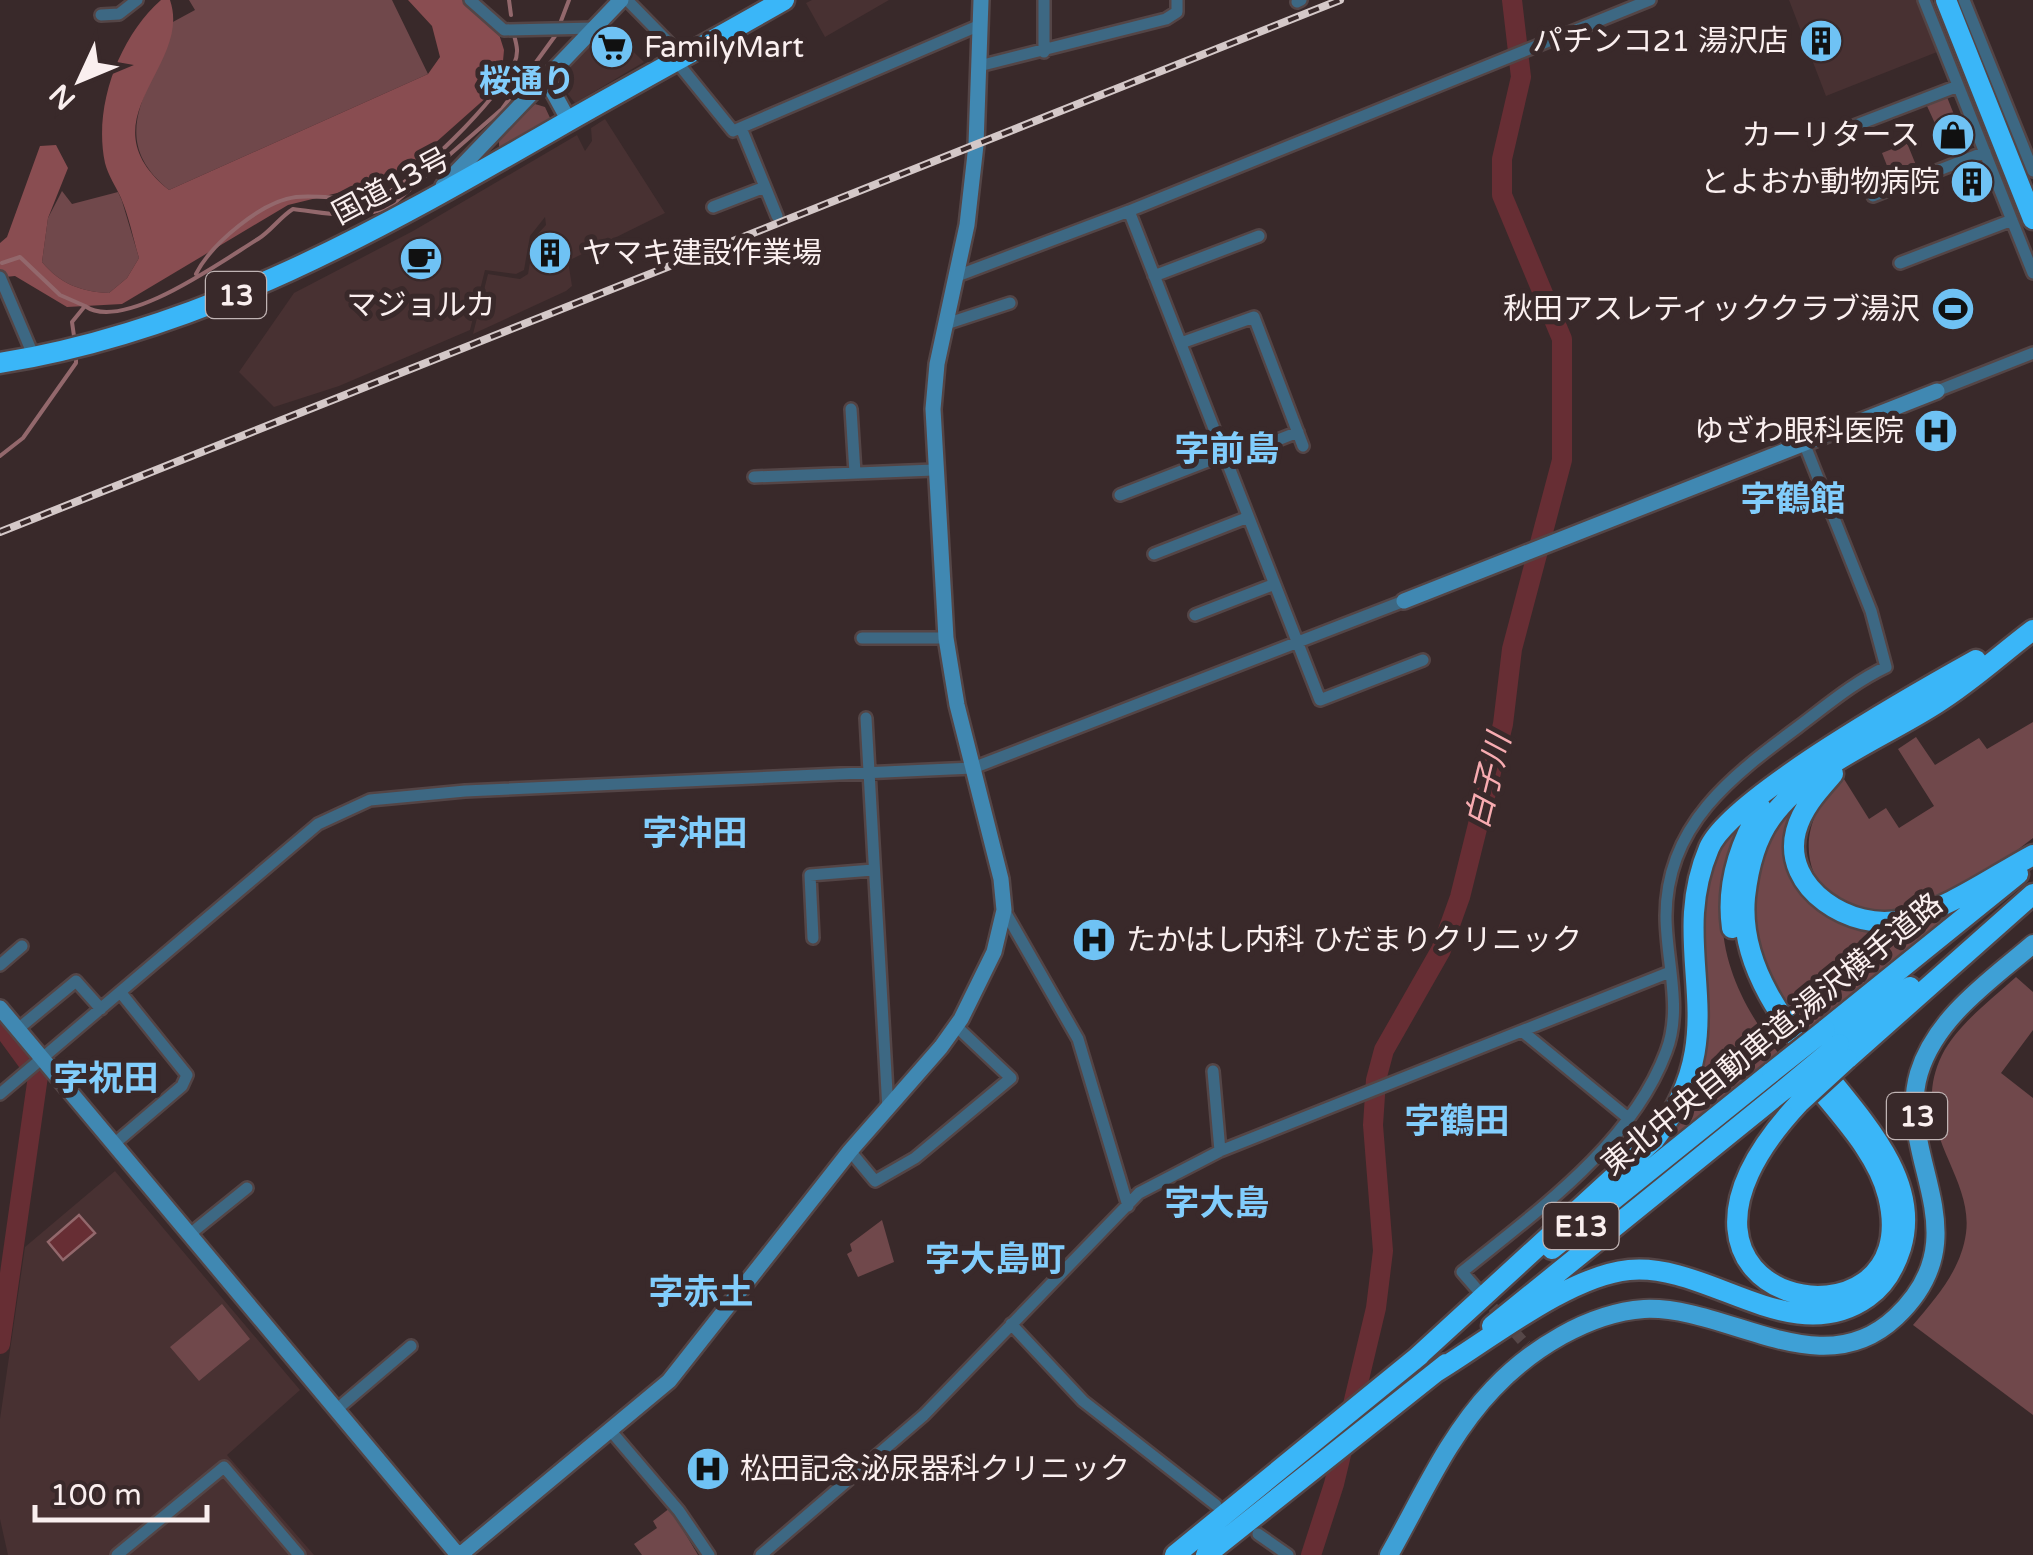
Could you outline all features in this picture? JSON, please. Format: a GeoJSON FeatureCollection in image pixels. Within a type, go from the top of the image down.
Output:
{"type":"FeatureCollection","features":[{"type":"Feature","properties":{"kind":"highway","name":"国道13号"},"geometry":{"type":"LineString","coordinates":[[0,362],[34,357],[179,318],[288,274],[426,203],[784,0]]}},
{"type":"Feature","properties":{"kind":"highway"},"geometry":{"type":"LineString","coordinates":[[1946,0],[2022,220]]}},
{"type":"Feature","properties":{"kind":"highway"},"geometry":{"type":"LineString","coordinates":[[1436,1372],[1571,1290],[1626,1270],[1678,1274],[1772,1308],[1814,1314],[1846,1309],[1865,1300],[1890,1274],[1905,1236],[1899,1182],[1882,1148],[1761,987],[1743,924],[1747,879],[1770,820],[1797,788],[1941,700],[2033,630]]}},
{"type":"Feature","properties":{"kind":"highway"},"geometry":{"type":"LineString","coordinates":[[1413,1361],[1654,1140],[1676,1112],[1697,1056],[1700,1009],[1694,929],[1699,882],[1722,826],[1775,785],[1933,684],[2033,630]]}},
{"type":"Feature","properties":{"kind":"highway"},"geometry":{"type":"LineString","coordinates":[[1848,758],[1808,802],[1794,834],[1803,876],[1814,893],[1851,918],[1903,920],[2033,858]]}},
{"type":"Feature","properties":{"kind":"highway"},"geometry":{"type":"LineString","coordinates":[[1775,785],[1744,838],[1730,893],[1736,953],[1760,1008],[1879,1174],[1890,1217],[1890,1236],[1875,1267],[1853,1289],[1822,1298],[1788,1294],[1759,1276],[1740,1243],[1737,1220],[1743,1187],[1786,1088],[1837,1044],[2033,892]]}},
{"type":"Feature","properties":{"kind":"highway","name":"東北中央自動車道;湯沢横手道路"},"geometry":{"type":"LineString","coordinates":[[1206,1555],[1786,1088],[2033,858]]}},
{"type":"Feature","properties":{"kind":"highway","name":"東北中央自動車道;湯沢横手道路"},"geometry":{"type":"LineString","coordinates":[[1175,1555],[1413,1361],[1786,1088]]}},
{"type":"Feature","properties":{"kind":"main road","name":"13"},"geometry":{"type":"LineString","coordinates":[[1389,1555],[1464,1424],[1530,1348],[1585,1324],[1645,1309],[1684,1312],[1795,1345],[1852,1342],[1894,1319],[1923,1282],[1936,1238],[1918,1124],[1918,1075],[1947,1023],[2033,944]]}},
{"type":"Feature","properties":{"kind":"street"},"geometry":{"type":"LineString","coordinates":[[101,15],[119,14],[137,0]]}},
{"type":"Feature","properties":{"kind":"street"},"geometry":{"type":"LineString","coordinates":[[470,0],[504,30],[595,28]]}},
{"type":"Feature","properties":{"kind":"street"},"geometry":{"type":"LineString","coordinates":[[426,203],[624,0],[681,60],[734,131],[980,26]]}},
{"type":"Feature","properties":{"kind":"street"},"geometry":{"type":"LineString","coordinates":[[981,0],[976,144],[933,409],[946,638],[988,820],[1004,910],[1078,1039],[1128,1206]]}},
{"type":"Feature","properties":{"kind":"street"},"geometry":{"type":"LineString","coordinates":[[1044,0],[1044,52]]}},
{"type":"Feature","properties":{"kind":"street"},"geometry":{"type":"LineString","coordinates":[[979,66],[1166,19],[1177,12],[1176,0]]}},
{"type":"Feature","properties":{"kind":"street"},"geometry":{"type":"LineString","coordinates":[[957,276],[1128,212],[1650,0]]}},
{"type":"Feature","properties":{"kind":"street"},"geometry":{"type":"LineString","coordinates":[[1924,0],[1984,152],[2022,220],[2033,273]]}},
{"type":"Feature","properties":{"kind":"street"},"geometry":{"type":"LineString","coordinates":[[1964,0],[2033,171]]}},
{"type":"Feature","properties":{"kind":"street"},"geometry":{"type":"LineString","coordinates":[[546,79],[569,121]]}},
{"type":"Feature","properties":{"kind":"street"},"geometry":{"type":"LineString","coordinates":[[1846,129],[1958,86]]}},
{"type":"Feature","properties":{"kind":"street"},"geometry":{"type":"LineString","coordinates":[[740,128],[777,216]]}},
{"type":"Feature","properties":{"kind":"street"},"geometry":{"type":"LineString","coordinates":[[1873,196],[1984,152]]}},
{"type":"Feature","properties":{"kind":"street"},"geometry":{"type":"LineString","coordinates":[[713,207],[765,188]]}},
{"type":"Feature","properties":{"kind":"street"},"geometry":{"type":"LineString","coordinates":[[1128,212],[1320,700],[1423,660]]}},
{"type":"Feature","properties":{"kind":"street"},"geometry":{"type":"LineString","coordinates":[[1900,263],[2022,220]]}},
{"type":"Feature","properties":{"kind":"street"},"geometry":{"type":"LineString","coordinates":[[1154,276],[1259,236]]}},
{"type":"Feature","properties":{"kind":"street"},"geometry":{"type":"LineString","coordinates":[[0,277],[34,357]]}},
{"type":"Feature","properties":{"kind":"street"},"geometry":{"type":"LineString","coordinates":[[946,324],[1010,304]]}},
{"type":"Feature","properties":{"kind":"street"},"geometry":{"type":"LineString","coordinates":[[1181,344],[1254,317],[1303,446]]}},
{"type":"Feature","properties":{"kind":"street"},"geometry":{"type":"LineString","coordinates":[[0,1094],[318,824],[354,804],[465,791],[973,768],[2033,353]]}},
{"type":"Feature","properties":{"kind":"street"},"geometry":{"type":"LineString","coordinates":[[850,409],[854,473]]}},
{"type":"Feature","properties":{"kind":"street"},"geometry":{"type":"LineString","coordinates":[[1120,494],[1298,432]]}},
{"type":"Feature","properties":{"kind":"street"},"geometry":{"type":"LineString","coordinates":[[1482,1295],[1462,1272],[1531,1216],[1628,1118],[1655,1078],[1668,1048],[1674,1002],[1666,914],[1670,877],[1681,846],[1708,799],[1777,742],[1886,667],[1871,611],[1804,443]]}},
{"type":"Feature","properties":{"kind":"street"},"geometry":{"type":"LineString","coordinates":[[754,477],[934,470]]}},
{"type":"Feature","properties":{"kind":"street"},"geometry":{"type":"LineString","coordinates":[[1154,554],[1246,518]]}},
{"type":"Feature","properties":{"kind":"street"},"geometry":{"type":"LineString","coordinates":[[1195,615],[1272,585]]}},
{"type":"Feature","properties":{"kind":"street"},"geometry":{"type":"LineString","coordinates":[[862,638],[946,638]]}},
{"type":"Feature","properties":{"kind":"street"},"geometry":{"type":"LineString","coordinates":[[866,718],[888,1110]]}},
{"type":"Feature","properties":{"kind":"street"},"geometry":{"type":"LineString","coordinates":[[813,938],[810,875],[873,870]]}},
{"type":"Feature","properties":{"kind":"street"},"geometry":{"type":"LineString","coordinates":[[0,1008],[459,1555],[669,1381],[850,1151],[956,1026],[994,952],[1004,910]]}},
{"type":"Feature","properties":{"kind":"street"},"geometry":{"type":"LineString","coordinates":[[0,965],[22,946]]}},
{"type":"Feature","properties":{"kind":"street"},"geometry":{"type":"LineString","coordinates":[[761,1555],[924,1415],[1139,1193],[1220,1151],[1670,972]]}},
{"type":"Feature","properties":{"kind":"street"},"geometry":{"type":"LineString","coordinates":[[18,1029],[76,982],[101,1009]]}},
{"type":"Feature","properties":{"kind":"street"},"geometry":{"type":"LineString","coordinates":[[114,1144],[182,1086],[187,1075],[121,992]]}},
{"type":"Feature","properties":{"kind":"street"},"geometry":{"type":"LineString","coordinates":[[850,1151],[875,1181],[915,1158],[1012,1078],[956,1026]]}},
{"type":"Feature","properties":{"kind":"street"},"geometry":{"type":"LineString","coordinates":[[1522,1031],[1628,1118]]}},
{"type":"Feature","properties":{"kind":"street"},"geometry":{"type":"LineString","coordinates":[[1214,1071],[1220,1151]]}},
{"type":"Feature","properties":{"kind":"street"},"geometry":{"type":"LineString","coordinates":[[190,1234],[247,1188]]}},
{"type":"Feature","properties":{"kind":"street"},"geometry":{"type":"LineString","coordinates":[[1011,1324],[1083,1401],[1216,1506]]}},
{"type":"Feature","properties":{"kind":"street"},"geometry":{"type":"LineString","coordinates":[[336,1410],[411,1346]]}},
{"type":"Feature","properties":{"kind":"street"},"geometry":{"type":"LineString","coordinates":[[610,1430],[679,1511],[709,1555]]}},
{"type":"Feature","properties":{"kind":"street"},"geometry":{"type":"LineString","coordinates":[[117,1555],[224,1467],[298,1555]]}},
{"type":"Feature","properties":{"kind":"street"},"geometry":{"type":"LineString","coordinates":[[1258,1534],[1286,1555]]}},
{"type":"Feature","properties":{"kind":"shaded area"},"geometry":{"type":"Polygon","coordinates":[[[161,0],[170,0],[173,25],[137,117],[136,140],[145,164],[169,190],[428,74],[440,57],[432,26],[408,0],[462,0],[498,31],[504,50],[502,72],[488,96],[407,168],[370,185],[288,205],[122,304],[67,307],[15,276],[5,277],[0,271],[0,243],[7,237],[40,146],[56,145],[68,168],[48,218],[42,262],[64,281],[90,291],[109,293],[127,278],[139,258],[124,205],[105,163],[103,119],[106,97],[122,53],[146,15],[161,0]]]}},
{"type":"Feature","properties":{"kind":"shaded area"},"geometry":{"type":"Polygon","coordinates":[[[189,0],[392,0],[428,74],[169,190],[149,169],[139,149],[136,129],[171,23],[195,10],[189,0]]]}},
{"type":"Feature","properties":{"kind":"shaded area"},"geometry":{"type":"Polygon","coordinates":[[[889,0],[825,37],[806,3],[889,0]]]}},
{"type":"Feature","properties":{"kind":"shaded area"},"geometry":{"type":"Polygon","coordinates":[[[1789,0],[1917,0],[1937,52],[1826,96],[1789,0]]]}},
{"type":"Feature","properties":{"kind":"shaded area"},"geometry":{"type":"Polygon","coordinates":[[[606,25],[644,62],[575,103],[555,78],[606,25]]]}},
{"type":"Feature","properties":{"kind":"shaded area"},"geometry":{"type":"Polygon","coordinates":[[[1947,97],[1957,122],[1938,130],[1927,106],[1947,97]]]}},
{"type":"Feature","properties":{"kind":"shaded area"},"geometry":{"type":"Polygon","coordinates":[[[535,104],[545,107],[551,120],[504,149],[499,147],[499,140],[535,104]]]}},
{"type":"Feature","properties":{"kind":"shaded area"},"geometry":{"type":"Polygon","coordinates":[[[605,119],[665,213],[568,261],[572,286],[566,291],[473,334],[488,274],[520,279],[528,274],[534,238],[546,225],[545,217],[530,236],[524,270],[516,274],[485,270],[470,330],[339,386],[274,407],[239,372],[294,293],[413,231],[577,135],[585,151],[592,141],[591,128],[605,119]]]}},
{"type":"Feature","properties":{"kind":"shaded area"},"geometry":{"type":"Polygon","coordinates":[[[1907,143],[1918,170],[1893,181],[1882,153],[1907,143]]]}},
{"type":"Feature","properties":{"kind":"shaded area"},"geometry":{"type":"Polygon","coordinates":[[[62,191],[72,204],[118,192],[139,258],[127,278],[109,293],[72,285],[42,262],[48,218],[62,191]]]}},
{"type":"Feature","properties":{"kind":"shaded area"},"geometry":{"type":"Polygon","coordinates":[[[2033,722],[2033,838],[1970,883],[1936,901],[1899,912],[1869,913],[1844,906],[1825,891],[1813,872],[1809,849],[1812,825],[1824,801],[1844,779],[1869,819],[1886,808],[1899,828],[1934,806],[1898,749],[1916,737],[1935,765],[1979,738],[1987,749],[2033,722]]]}},
{"type":"Feature","properties":{"kind":"shaded area"},"geometry":{"type":"Polygon","coordinates":[[[1787,809],[1795,813],[1807,896],[1844,923],[1879,928],[1958,905],[1962,909],[1802,1033],[1771,978],[1756,923],[1761,867],[1787,809]]]}},
{"type":"Feature","properties":{"kind":"shaded area"},"geometry":{"type":"Polygon","coordinates":[[[1739,815],[1724,893],[1724,937],[1743,999],[1779,1054],[1676,1138],[1671,1132],[1694,1093],[1705,1058],[1708,1024],[1701,929],[1703,897],[1712,863],[1739,815]]]}},
{"type":"Feature","properties":{"kind":"shaded area"},"geometry":{"type":"Polygon","coordinates":[[[2016,977],[2033,992],[2033,1030],[2001,1073],[2033,1098],[2033,1415],[1913,1325],[1953,1271],[1966,1233],[1961,1190],[1936,1127],[1933,1081],[1942,1055],[1956,1033],[2016,977]]]}},
{"type":"Feature","properties":{"kind":"shaded area"},"geometry":{"type":"Polygon","coordinates":[[[115,1171],[300,1390],[227,1455],[314,1555],[8,1555],[0,1519],[0,1419],[25,1247],[115,1171]]]}},
{"type":"Feature","properties":{"kind":"shaded area"},"geometry":{"type":"Polygon","coordinates":[[[79,1215],[95,1233],[63,1260],[48,1242],[79,1215]]]}},
{"type":"Feature","properties":{"kind":"shaded area"},"geometry":{"type":"Polygon","coordinates":[[[882,1220],[894,1262],[858,1277],[847,1254],[852,1251],[850,1244],[882,1220]]]}},
{"type":"Feature","properties":{"kind":"shaded area"},"geometry":{"type":"Polygon","coordinates":[[[222,1304],[250,1339],[199,1381],[170,1347],[222,1304]]]}},
{"type":"Feature","properties":{"kind":"shaded area"},"geometry":{"type":"Polygon","coordinates":[[[670,1508],[698,1555],[642,1555],[634,1544],[657,1528],[653,1521],[670,1508]]]}},
{"type":"Feature","properties":{"kind":"waterway"},"geometry":{"type":"LineString","coordinates":[[509,0],[511,15]]}},
{"type":"Feature","properties":{"kind":"waterway"},"geometry":{"type":"LineString","coordinates":[[561,21],[569,0]]}},
{"type":"Feature","properties":{"kind":"waterway","name":"白子川"},"geometry":{"type":"LineString","coordinates":[[1311,1555],[1334,1484],[1376,1308],[1383,1251],[1373,1125],[1376,1080],[1384,1050],[1441,950],[1460,897],[1503,724],[1512,649],[1562,460],[1562,339],[1502,195],[1502,159],[1521,77],[1512,0]]}},
{"type":"Feature","properties":{"kind":"waterway"},"geometry":{"type":"LineString","coordinates":[[196,274],[225,238],[268,206],[296,197],[380,196],[412,176],[475,117],[506,78],[517,56],[514,35]]}},
{"type":"Feature","properties":{"kind":"waterway"},"geometry":{"type":"LineString","coordinates":[[74,336],[72,322],[85,306],[102,312],[123,310],[172,291],[258,239],[293,209],[356,215],[392,205],[502,109],[555,36]]}},
{"type":"Feature","properties":{"kind":"waterway"},"geometry":{"type":"LineString","coordinates":[[2,263],[20,257],[60,295],[85,306]]}},
{"type":"Feature","properties":{"kind":"waterway"},"geometry":{"type":"LineString","coordinates":[[0,456],[23,438],[76,363],[76,354]]}},
{"type":"Feature","properties":{"kind":"waterway"},"geometry":{"type":"LineString","coordinates":[[0,1024],[38,1076],[0,1344]]}},
{"type":"Feature","properties":{"kind":"tunnel"},"geometry":{"type":"LineString","coordinates":[[1482,1295],[1526,1345]]}},
{"type":"Feature","properties":{"kind":"railway"},"geometry":{"type":"LineString","coordinates":[[0,532],[1340,0]]}},
{"type":"Feature","properties":{"kind":"place","name":"パチンコ21 湯沢店"},"geometry":{"type":"Point","coordinates":[1821,41]}},
{"type":"Feature","properties":{"kind":"place","name":"FamilyMart"},"geometry":{"type":"Point","coordinates":[612,47]}},
{"type":"Feature","properties":{"kind":"place","name":"カーリタース"},"geometry":{"type":"Point","coordinates":[1953,135]}},
{"type":"Feature","properties":{"kind":"place","name":"とよおか動物病院"},"geometry":{"type":"Point","coordinates":[1972,182]}},
{"type":"Feature","properties":{"kind":"place","name":"ヤマキ建設作業場"},"geometry":{"type":"Point","coordinates":[550,253]}},
{"type":"Feature","properties":{"kind":"place","name":"マジョルカ"},"geometry":{"type":"Point","coordinates":[421,259]}},
{"type":"Feature","properties":{"kind":"place","name":"秋田アスレティッククラブ湯沢"},"geometry":{"type":"Point","coordinates":[1953,309]}},
{"type":"Feature","properties":{"kind":"place","name":"ゆざわ眼科医院"},"geometry":{"type":"Point","coordinates":[1936,431]}},
{"type":"Feature","properties":{"kind":"place","name":"たかはし内科 ひだまりクリニック"},"geometry":{"type":"Point","coordinates":[1094,940]}},
{"type":"Feature","properties":{"kind":"place","name":"松田記念泌尿器科クリニック"},"geometry":{"type":"Point","coordinates":[708,1469]}},
{"type":"Feature","properties":{"kind":"district","name":"桜通り"},"geometry":{"type":"Point","coordinates":[527,81]}},
{"type":"Feature","properties":{"kind":"district","name":"字前島"},"geometry":{"type":"Point","coordinates":[1227,449]}},
{"type":"Feature","properties":{"kind":"district","name":"字鶴館"},"geometry":{"type":"Point","coordinates":[1793,499]}},
{"type":"Feature","properties":{"kind":"district","name":"字沖田"},"geometry":{"type":"Point","coordinates":[695,833]}},
{"type":"Feature","properties":{"kind":"district","name":"字祝田"},"geometry":{"type":"Point","coordinates":[106,1078]}},
{"type":"Feature","properties":{"kind":"district","name":"字鶴田"},"geometry":{"type":"Point","coordinates":[1457,1121]}},
{"type":"Feature","properties":{"kind":"district","name":"字大島"},"geometry":{"type":"Point","coordinates":[1217,1203]}},
{"type":"Feature","properties":{"kind":"district","name":"字大島町"},"geometry":{"type":"Point","coordinates":[995,1259]}},
{"type":"Feature","properties":{"kind":"district","name":"字赤土"},"geometry":{"type":"Point","coordinates":[701,1292]}}]}
